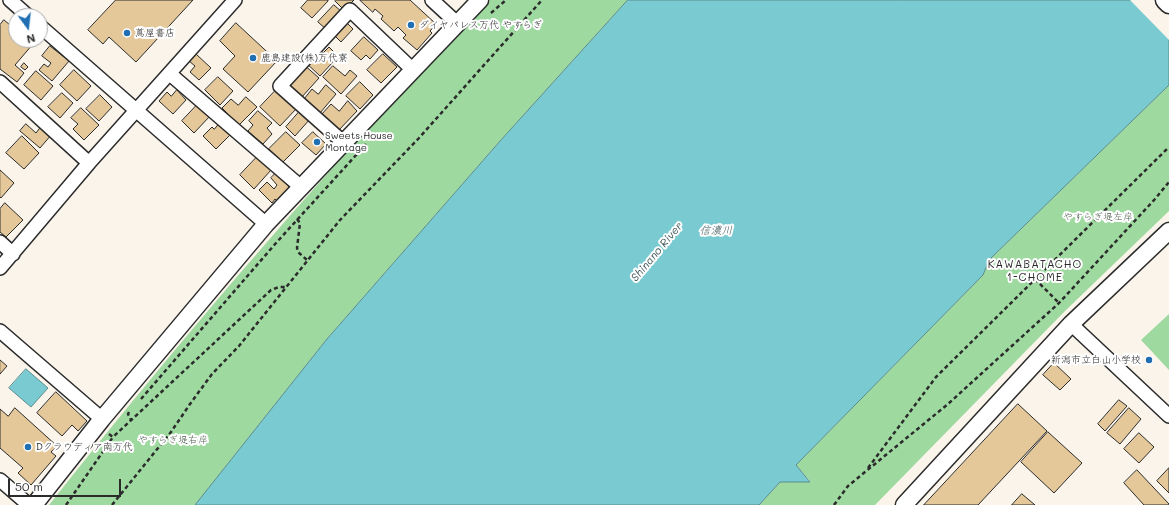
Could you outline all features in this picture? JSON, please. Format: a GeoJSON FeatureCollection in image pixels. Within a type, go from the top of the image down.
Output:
{"type":"FeatureCollection","features":[{"type":"Feature","properties":{"kind":"main road"},"geometry":{"type":"LineString","coordinates":[[1165,0],[1169,4]]}},
{"type":"Feature","properties":{"kind":"street"},"geometry":{"type":"LineString","coordinates":[[10,0],[19,8]]}},
{"type":"Feature","properties":{"kind":"street"},"geometry":{"type":"LineString","coordinates":[[0,268],[89,163],[235,0]]}},
{"type":"Feature","properties":{"kind":"street"},"geometry":{"type":"LineString","coordinates":[[432,0],[458,24]]}},
{"type":"Feature","properties":{"kind":"street"},"geometry":{"type":"LineString","coordinates":[[34,505],[100,422],[266,224],[480,0]]}},
{"type":"Feature","properties":{"kind":"street"},"geometry":{"type":"LineString","coordinates":[[344,143],[280,86],[350,10],[413,70]]}},
{"type":"Feature","properties":{"kind":"street"},"geometry":{"type":"LineString","coordinates":[[48,33],[135,111],[266,224]]}},
{"type":"Feature","properties":{"kind":"street"},"geometry":{"type":"LineString","coordinates":[[170,74],[302,187]]}},
{"type":"Feature","properties":{"kind":"street"},"geometry":{"type":"LineString","coordinates":[[0,82],[89,163]]}},
{"type":"Feature","properties":{"kind":"street"},"geometry":{"type":"LineString","coordinates":[[904,505],[1071,324],[1169,231]]}},
{"type":"Feature","properties":{"kind":"street"},"geometry":{"type":"LineString","coordinates":[[0,242],[13,254]]}},
{"type":"Feature","properties":{"kind":"street"},"geometry":{"type":"LineString","coordinates":[[1071,324],[1169,416]]}},
{"type":"Feature","properties":{"kind":"street"},"geometry":{"type":"LineString","coordinates":[[0,331],[100,422]]}},
{"type":"Feature","properties":{"kind":"street"},"geometry":{"type":"LineString","coordinates":[[0,480],[29,505]]}},
{"type":"Feature","properties":{"kind":"path"},"geometry":{"type":"LineString","coordinates":[[487,16],[506,0]]}},
{"type":"Feature","properties":{"kind":"path"},"geometry":{"type":"LineString","coordinates":[[112,505],[171,432],[212,374],[239,346],[340,220],[419,138],[542,0]]}},
{"type":"Feature","properties":{"kind":"path"},"geometry":{"type":"LineString","coordinates":[[140,400],[297,219],[373,136]]}},
{"type":"Feature","properties":{"kind":"path"},"geometry":{"type":"LineString","coordinates":[[866,472],[936,377],[1169,147]]}},
{"type":"Feature","properties":{"kind":"path"},"geometry":{"type":"LineString","coordinates":[[834,505],[848,486],[948,404],[1059,303],[1169,182]]}},
{"type":"Feature","properties":{"kind":"path"},"geometry":{"type":"LineString","coordinates":[[297,219],[300,223],[297,248],[298,252],[307,260]]}},
{"type":"Feature","properties":{"kind":"path"},"geometry":{"type":"LineString","coordinates":[[1035,279],[1059,303]]}},
{"type":"Feature","properties":{"kind":"path"},"geometry":{"type":"LineString","coordinates":[[66,505],[113,437],[271,290],[280,286],[285,287]]}},
{"type":"Feature","properties":{"kind":"path"},"geometry":{"type":"LineString","coordinates":[[130,410],[128,414],[131,420]]}},
{"type":"Feature","properties":{"kind":"path"},"geometry":{"type":"LineString","coordinates":[[100,422],[113,437]]}},
{"type":"Feature","properties":{"kind":"green space","name":"やすらぎ堤右岸"},"geometry":{"type":"Polygon","coordinates":[[[490,0],[628,0],[501,140],[327,339],[195,505],[49,505],[208,310],[318,184],[374,122],[490,0]]]}},
{"type":"Feature","properties":{"kind":"green space","name":"やすらぎ堤左岸"},"geometry":{"type":"Polygon","coordinates":[[[1169,85],[1169,211],[1065,311],[875,505],[759,505],[780,482],[810,481],[796,465],[983,275],[989,260],[1169,85]]]}},
{"type":"Feature","properties":{"kind":"green space"},"geometry":{"type":"Polygon","coordinates":[[[1169,314],[1169,370],[1141,340],[1169,314]]]}},
{"type":"Feature","properties":{"kind":"water","name":"信濃川"},"geometry":{"type":"Polygon","coordinates":[[[628,0],[1169,0],[1169,85],[989,260],[983,275],[796,465],[810,482],[780,482],[759,505],[195,505],[327,339],[501,140],[628,0]]]}},
{"type":"Feature","properties":{"kind":"water"},"geometry":{"type":"Polygon","coordinates":[[[26,369],[48,388],[31,407],[9,388],[26,369]]]}},
{"type":"Feature","properties":{"kind":"pier"},"geometry":{"type":"Polygon","coordinates":[[[1130,0],[1169,0],[1169,40],[1130,0]]]}},
{"type":"Feature","properties":{"kind":"building","name":"蔦屋書店"},"geometry":{"type":"Polygon","coordinates":[[[116,0],[193,0],[136,62],[109,37],[103,44],[88,30],[116,0]]]}},
{"type":"Feature","properties":{"kind":"building"},"geometry":{"type":"Polygon","coordinates":[[[308,0],[328,1],[312,18],[301,8],[308,0]]]}},
{"type":"Feature","properties":{"kind":"building"},"geometry":{"type":"Polygon","coordinates":[[[354,0],[344,10],[335,1],[354,0]]]}},
{"type":"Feature","properties":{"kind":"building","name":"ダイヤパレス万代 やすらぎ"},"geometry":{"type":"Polygon","coordinates":[[[360,0],[410,0],[436,24],[430,31],[432,33],[417,50],[403,38],[406,35],[398,27],[394,31],[381,19],[383,16],[375,9],[373,12],[360,0]]]}},
{"type":"Feature","properties":{"kind":"building"},"geometry":{"type":"Polygon","coordinates":[[[334,5],[343,13],[327,30],[318,22],[334,5]]]}},
{"type":"Feature","properties":{"kind":"building"},"geometry":{"type":"Polygon","coordinates":[[[343,19],[353,29],[341,42],[331,32],[343,19]]]}},
{"type":"Feature","properties":{"kind":"building"},"geometry":{"type":"Polygon","coordinates":[[[4,20],[8,23],[8,48],[30,48],[15,65],[24,73],[17,82],[0,69],[0,25],[4,20]]]}},
{"type":"Feature","properties":{"kind":"building","name":"鹿島建設(株)万代寮"},"geometry":{"type":"Polygon","coordinates":[[[236,23],[277,61],[248,92],[223,69],[235,56],[220,41],[236,23]]]}},
{"type":"Feature","properties":{"kind":"building"},"geometry":{"type":"Polygon","coordinates":[[[364,37],[378,50],[370,59],[366,55],[361,60],[351,51],[364,37]]]}},
{"type":"Feature","properties":{"kind":"building"},"geometry":{"type":"Polygon","coordinates":[[[50,46],[69,61],[52,81],[39,70],[44,64],[48,67],[51,63],[42,56],[50,46]]]}},
{"type":"Feature","properties":{"kind":"building"},"geometry":{"type":"Polygon","coordinates":[[[317,47],[323,53],[329,47],[336,54],[330,60],[333,62],[320,76],[304,61],[317,47]]]}},
{"type":"Feature","properties":{"kind":"building"},"geometry":{"type":"Polygon","coordinates":[[[196,54],[211,68],[199,80],[190,72],[195,66],[189,61],[196,54]]]}},
{"type":"Feature","properties":{"kind":"building"},"geometry":{"type":"Polygon","coordinates":[[[383,54],[397,67],[381,83],[367,70],[383,54]]]}},
{"type":"Feature","properties":{"kind":"building"},"geometry":{"type":"Polygon","coordinates":[[[24,63],[28,67],[25,70],[21,67],[24,63]]]}},
{"type":"Feature","properties":{"kind":"building"},"geometry":{"type":"Polygon","coordinates":[[[302,63],[319,78],[301,98],[284,82],[302,63]]]}},
{"type":"Feature","properties":{"kind":"building"},"geometry":{"type":"Polygon","coordinates":[[[333,66],[345,76],[350,70],[357,76],[341,94],[323,77],[333,66]]]}},
{"type":"Feature","properties":{"kind":"building"},"geometry":{"type":"Polygon","coordinates":[[[74,70],[91,86],[77,101],[60,85],[74,70]]]}},
{"type":"Feature","properties":{"kind":"building"},"geometry":{"type":"Polygon","coordinates":[[[36,71],[53,86],[41,100],[24,85],[36,71]]]}},
{"type":"Feature","properties":{"kind":"building"},"geometry":{"type":"Polygon","coordinates":[[[218,77],[233,91],[220,105],[205,90],[218,77]]]}},
{"type":"Feature","properties":{"kind":"building"},"geometry":{"type":"Polygon","coordinates":[[[360,82],[373,95],[360,109],[346,96],[360,82]]]}},
{"type":"Feature","properties":{"kind":"building"},"geometry":{"type":"Polygon","coordinates":[[[326,85],[336,94],[320,113],[304,99],[312,89],[318,94],[326,85]]]}},
{"type":"Feature","properties":{"kind":"building"},"geometry":{"type":"Polygon","coordinates":[[[277,89],[297,108],[280,126],[260,107],[277,89]]]}},
{"type":"Feature","properties":{"kind":"building"},"geometry":{"type":"Polygon","coordinates":[[[177,90],[186,100],[173,114],[159,101],[167,92],[171,96],[177,90]]]}},
{"type":"Feature","properties":{"kind":"building"},"geometry":{"type":"Polygon","coordinates":[[[62,93],[73,103],[60,118],[48,107],[62,93]]]}},
{"type":"Feature","properties":{"kind":"building"},"geometry":{"type":"Polygon","coordinates":[[[100,95],[112,107],[99,121],[86,109],[100,95]]]}},
{"type":"Feature","properties":{"kind":"building"},"geometry":{"type":"Polygon","coordinates":[[[246,97],[257,107],[239,125],[222,108],[231,99],[238,105],[246,97]]]}},
{"type":"Feature","properties":{"kind":"building"},"geometry":{"type":"Polygon","coordinates":[[[348,101],[357,111],[338,131],[321,115],[331,104],[339,111],[348,101]]]}},
{"type":"Feature","properties":{"kind":"building"},"geometry":{"type":"Polygon","coordinates":[[[198,104],[210,116],[194,133],[182,121],[198,104]]]}},
{"type":"Feature","properties":{"kind":"building"},"geometry":{"type":"Polygon","coordinates":[[[81,108],[99,125],[84,140],[73,129],[78,124],[71,118],[81,108]]]}},
{"type":"Feature","properties":{"kind":"building"},"geometry":{"type":"Polygon","coordinates":[[[258,111],[272,123],[267,128],[272,134],[263,144],[248,131],[253,125],[249,121],[258,111]]]}},
{"type":"Feature","properties":{"kind":"building"},"geometry":{"type":"Polygon","coordinates":[[[300,111],[310,119],[295,136],[286,127],[300,111]]]}},
{"type":"Feature","properties":{"kind":"building"},"geometry":{"type":"Polygon","coordinates":[[[26,124],[36,133],[42,125],[52,134],[40,148],[20,131],[26,124]]]}},
{"type":"Feature","properties":{"kind":"building"},"geometry":{"type":"Polygon","coordinates":[[[219,124],[230,135],[216,149],[203,136],[212,127],[214,129],[219,124]]]}},
{"type":"Feature","properties":{"kind":"building"},"geometry":{"type":"Polygon","coordinates":[[[286,132],[300,145],[283,162],[269,149],[286,132]]]}},
{"type":"Feature","properties":{"kind":"building"},"geometry":{"type":"Polygon","coordinates":[[[313,132],[326,144],[316,155],[302,143],[313,132]]]}},
{"type":"Feature","properties":{"kind":"building"},"geometry":{"type":"Polygon","coordinates":[[[22,136],[39,153],[24,169],[6,153],[22,136]]]}},
{"type":"Feature","properties":{"kind":"building"},"geometry":{"type":"Polygon","coordinates":[[[257,157],[271,170],[254,189],[240,175],[257,157]]]}},
{"type":"Feature","properties":{"kind":"building"},"geometry":{"type":"Polygon","coordinates":[[[0,170],[14,183],[1,198],[0,197],[0,170]]]}},
{"type":"Feature","properties":{"kind":"building"},"geometry":{"type":"Polygon","coordinates":[[[276,173],[290,188],[279,203],[275,199],[272,203],[259,190],[267,182],[274,189],[277,185],[271,178],[276,173]]]}},
{"type":"Feature","properties":{"kind":"building"},"geometry":{"type":"Polygon","coordinates":[[[5,203],[23,220],[6,237],[0,232],[0,209],[5,203]]]}},
{"type":"Feature","properties":{"kind":"building"},"geometry":{"type":"Polygon","coordinates":[[[0,360],[7,366],[0,374],[0,360]]]}},
{"type":"Feature","properties":{"kind":"building"},"geometry":{"type":"Polygon","coordinates":[[[1054,363],[1071,379],[1060,390],[1043,375],[1054,363]]]}},
{"type":"Feature","properties":{"kind":"building"},"geometry":{"type":"Polygon","coordinates":[[[56,392],[87,421],[78,431],[72,425],[62,436],[37,413],[56,392]]]}},
{"type":"Feature","properties":{"kind":"building"},"geometry":{"type":"Polygon","coordinates":[[[1119,400],[1127,406],[1105,431],[1098,424],[1119,400]]]}},
{"type":"Feature","properties":{"kind":"building"},"geometry":{"type":"Polygon","coordinates":[[[1018,404],[1047,431],[978,505],[924,505],[1018,404]]]}},
{"type":"Feature","properties":{"kind":"building","name":"Dクラウディア南万代"},"geometry":{"type":"Polygon","coordinates":[[[15,408],[57,446],[51,452],[56,456],[31,485],[18,473],[23,468],[0,448],[0,409],[8,416],[15,408]]]}},
{"type":"Feature","properties":{"kind":"building"},"geometry":{"type":"Polygon","coordinates":[[[1129,408],[1141,419],[1120,444],[1107,433],[1129,408]]]}},
{"type":"Feature","properties":{"kind":"building"},"geometry":{"type":"Polygon","coordinates":[[[1048,432],[1082,463],[1054,493],[1021,462],[1048,432]]]}},
{"type":"Feature","properties":{"kind":"building"},"geometry":{"type":"Polygon","coordinates":[[[1139,433],[1154,447],[1139,463],[1124,449],[1139,433]]]}},
{"type":"Feature","properties":{"kind":"building"},"geometry":{"type":"Polygon","coordinates":[[[1169,468],[1169,493],[1157,481],[1169,468]]]}},
{"type":"Feature","properties":{"kind":"building"},"geometry":{"type":"Polygon","coordinates":[[[1137,470],[1169,505],[1144,505],[1124,483],[1137,470]]]}},
{"type":"Feature","properties":{"kind":"building"},"geometry":{"type":"Polygon","coordinates":[[[1022,494],[1035,505],[1012,505],[1022,494]]]}},
{"type":"Feature","properties":{"kind":"place","name":"ダイヤパレス万代 やすらぎ"},"geometry":{"type":"Point","coordinates":[411,25]}},
{"type":"Feature","properties":{"kind":"place","name":"蔦屋書店"},"geometry":{"type":"Point","coordinates":[127,33]}},
{"type":"Feature","properties":{"kind":"place","name":"鹿島建設(株)万代寮"},"geometry":{"type":"Point","coordinates":[253,58]}},
{"type":"Feature","properties":{"kind":"place","name":"Sweets House Montage"},"geometry":{"type":"Point","coordinates":[317,142]}},
{"type":"Feature","properties":{"kind":"place","name":"新潟市立白山小学校"},"geometry":{"type":"Point","coordinates":[1149,360]}},
{"type":"Feature","properties":{"kind":"place","name":"Dクラウディア南万代"},"geometry":{"type":"Point","coordinates":[28,447]}},
{"type":"Feature","properties":{"kind":"district","name":"KAWABATACHO 1-CHOME"},"geometry":{"type":"Point","coordinates":[1035,271]}},
{"type":"Feature","properties":{"kind":"water label","name":"Shinano River"},"geometry":{"type":"Point","coordinates":[657,252]}}]}
